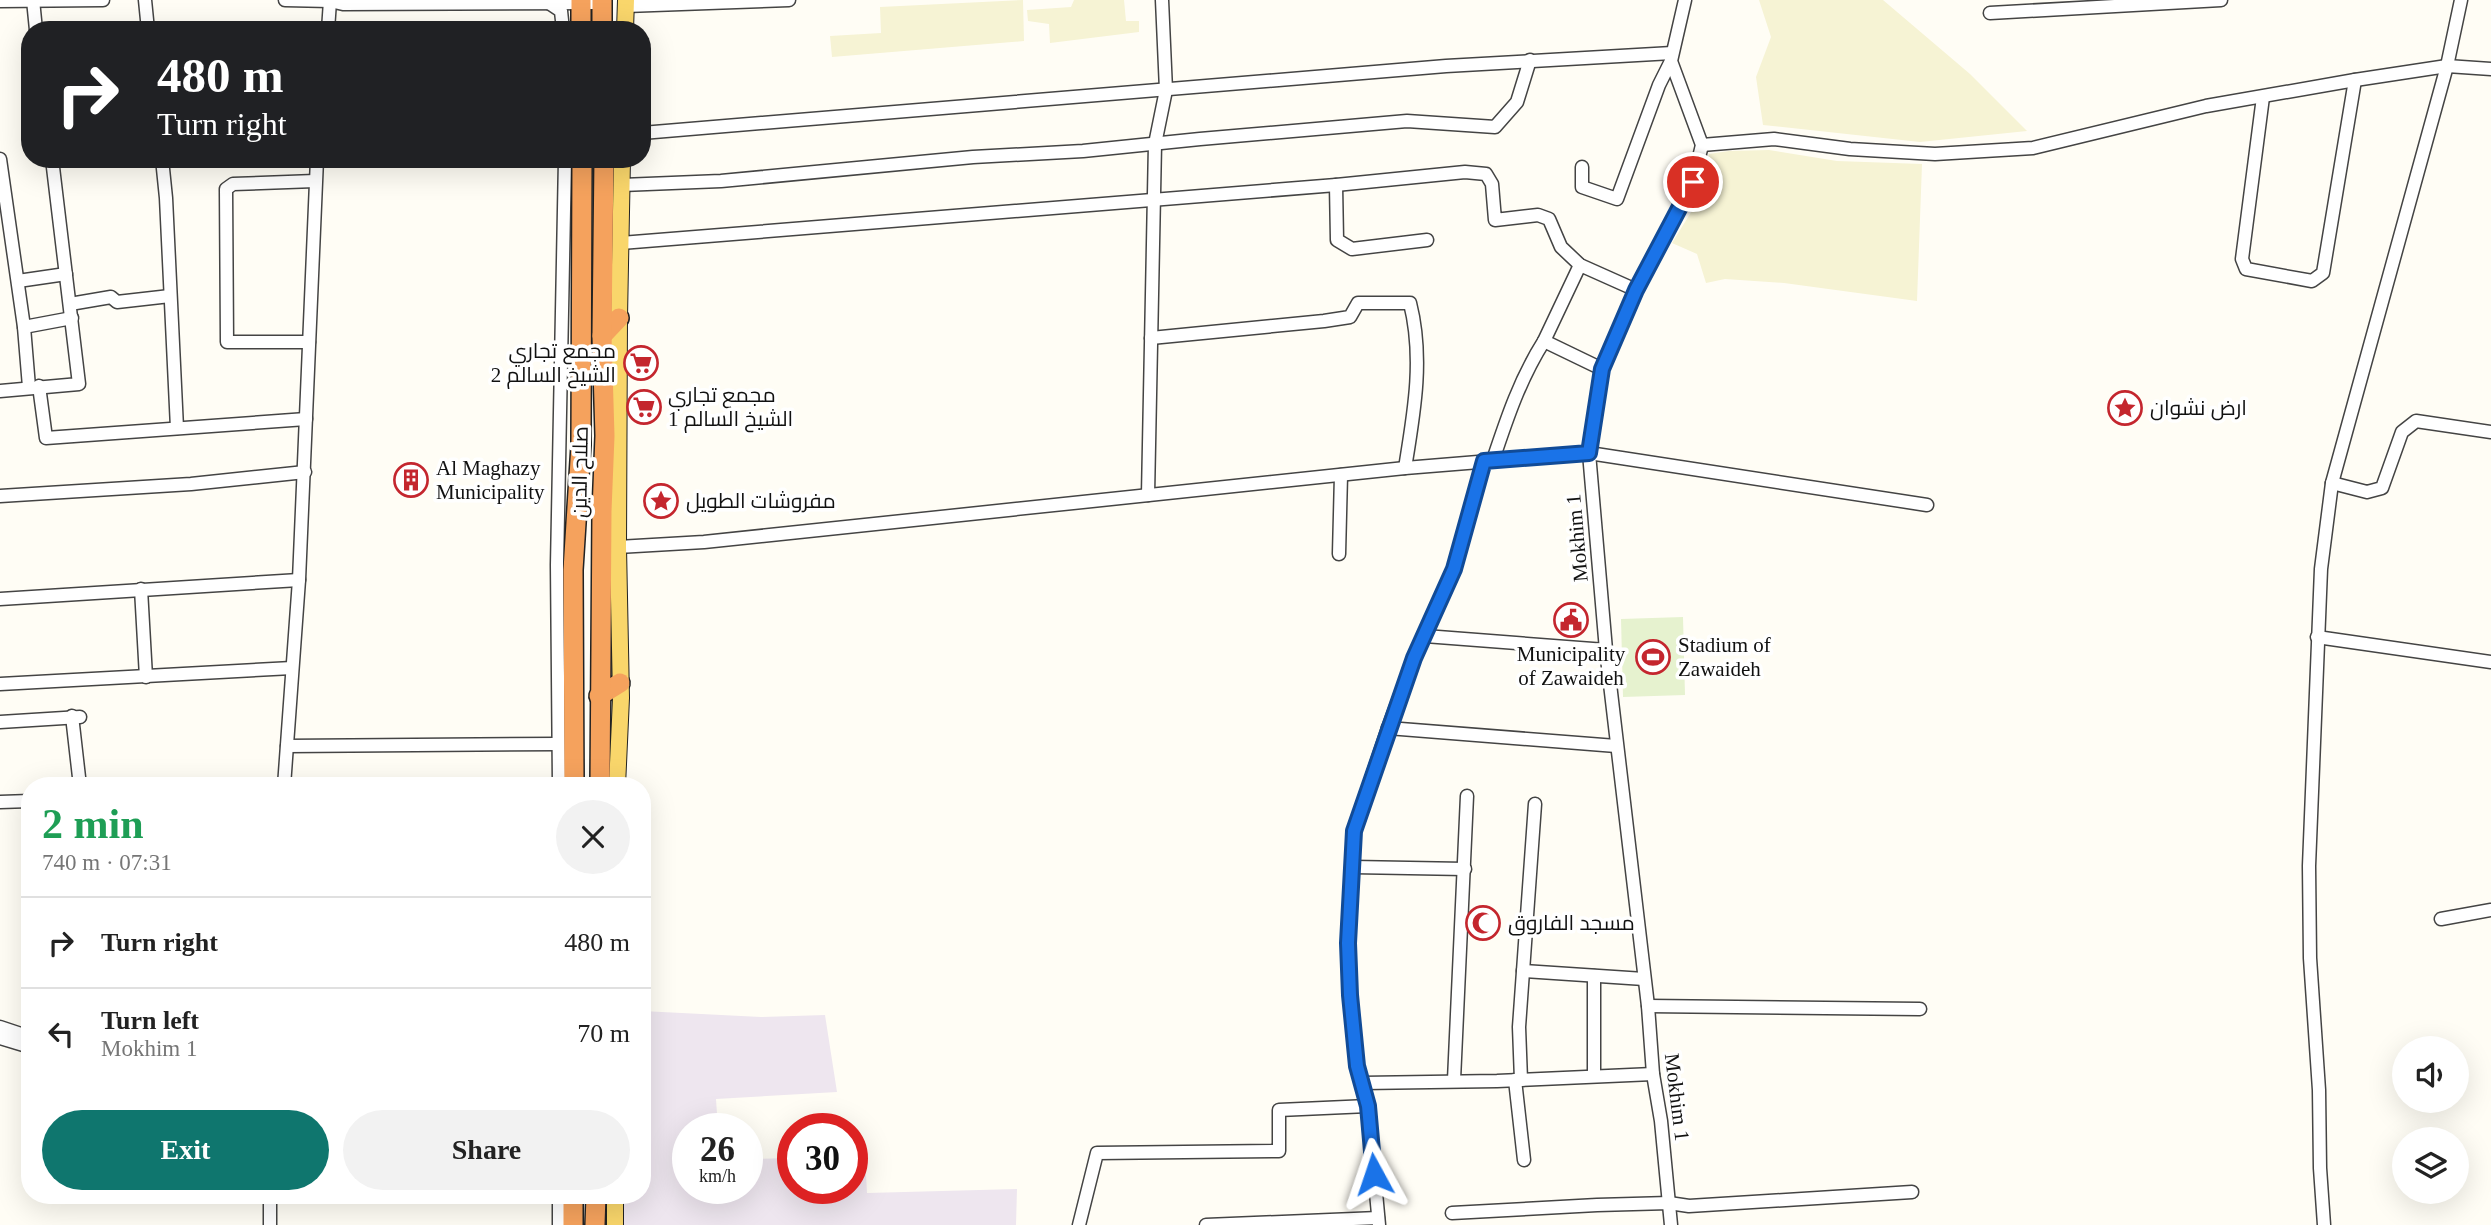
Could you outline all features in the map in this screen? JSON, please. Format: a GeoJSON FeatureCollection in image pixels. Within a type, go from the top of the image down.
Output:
{"type":"FeatureCollection","features":[{"type":"Feature","properties":{"kind":"highway"},"geometry":{"type":"LineString","coordinates":[[602,1],[602,21]]}},
{"type":"Feature","properties":{"kind":"highway"},"geometry":{"type":"LineString","coordinates":[[581,2],[581,21]]}},
{"type":"Feature","properties":{"kind":"highway","name":"صلاح الدين"},"geometry":{"type":"LineString","coordinates":[[574,777],[573,570],[580,445],[582,168]]}},
{"type":"Feature","properties":{"kind":"highway","name":"صلاح الدين"},"geometry":{"type":"LineString","coordinates":[[600,777],[599,696],[605,436],[601,336],[604,168]]}},
{"type":"Feature","properties":{"kind":"highway"},"geometry":{"type":"LineString","coordinates":[[601,336],[619,318]]}},
{"type":"Feature","properties":{"kind":"highway"},"geometry":{"type":"LineString","coordinates":[[599,696],[620,683]]}},
{"type":"Feature","properties":{"kind":"highway"},"geometry":{"type":"LineString","coordinates":[[573,1204],[573,1225]]}},
{"type":"Feature","properties":{"kind":"highway"},"geometry":{"type":"LineString","coordinates":[[595,1225],[596,1204]]}},
{"type":"Feature","properties":{"kind":"main road"},"geometry":{"type":"LineString","coordinates":[[625,21],[626,3]]}},
{"type":"Feature","properties":{"kind":"main road"},"geometry":{"type":"LineString","coordinates":[[617,777],[622,168]]}},
{"type":"Feature","properties":{"kind":"main road"},"geometry":{"type":"LineString","coordinates":[[615,1204],[615,1225]]}},
{"type":"Feature","properties":{"kind":"street"},"geometry":{"type":"LineString","coordinates":[[33,0],[35,21]]}},
{"type":"Feature","properties":{"kind":"street"},"geometry":{"type":"LineString","coordinates":[[0,1],[103,0]]}},
{"type":"Feature","properties":{"kind":"street"},"geometry":{"type":"LineString","coordinates":[[145,0],[147,21]]}},
{"type":"Feature","properties":{"kind":"street"},"geometry":{"type":"LineString","coordinates":[[285,0],[332,1],[343,4],[602,1]]}},
{"type":"Feature","properties":{"kind":"street"},"geometry":{"type":"LineString","coordinates":[[626,3],[789,0]]}},
{"type":"Feature","properties":{"kind":"street"},"geometry":{"type":"LineString","coordinates":[[1148,495],[1155,144],[1166,90],[1162,0]]}},
{"type":"Feature","properties":{"kind":"street"},"geometry":{"type":"LineString","coordinates":[[1582,167],[1582,187],[1617,199],[1672,57],[1685,0]]}},
{"type":"Feature","properties":{"kind":"street"},"geometry":{"type":"LineString","coordinates":[[1990,13],[2221,0]]}},
{"type":"Feature","properties":{"kind":"street"},"geometry":{"type":"LineString","coordinates":[[2323,1225],[2319,1090],[2310,958],[2309,866],[2321,569],[2332,483],[2447,66],[2461,0]]}},
{"type":"Feature","properties":{"kind":"street"},"geometry":{"type":"LineString","coordinates":[[329,21],[332,1]]}},
{"type":"Feature","properties":{"kind":"street"},"geometry":{"type":"LineString","coordinates":[[549,3],[561,11],[562,21]]}},
{"type":"Feature","properties":{"kind":"street"},"geometry":{"type":"LineString","coordinates":[[651,132],[1530,60],[1672,57]]}},
{"type":"Feature","properties":{"kind":"street"},"geometry":{"type":"LineString","coordinates":[[1672,57],[1702,145],[1774,139],[1850,149],[1935,154],[2034,148],[2206,106],[2355,80],[2447,66],[2491,69]]}},
{"type":"Feature","properties":{"kind":"street"},"geometry":{"type":"LineString","coordinates":[[622,184],[721,181],[973,157],[1083,152],[1407,121],[1494,127],[1517,102],[1530,60]]}},
{"type":"Feature","properties":{"kind":"street"},"geometry":{"type":"LineString","coordinates":[[2263,97],[2242,259],[2246,269],[2312,281],[2323,273],[2355,80]]}},
{"type":"Feature","properties":{"kind":"street","name":"Mokhim 1"},"geometry":{"type":"LineString","coordinates":[[1671,1225],[1661,1121],[1653,1074],[1648,1006],[1616,746],[1589,453],[1602,369],[1636,290],[1693,182],[1702,145]]}},
{"type":"Feature","properties":{"kind":"street"},"geometry":{"type":"LineString","coordinates":[[0,159],[24,327],[46,438],[306,419]]}},
{"type":"Feature","properties":{"kind":"street"},"geometry":{"type":"LineString","coordinates":[[0,391],[79,384],[53,168]]}},
{"type":"Feature","properties":{"kind":"street"},"geometry":{"type":"LineString","coordinates":[[163,168],[177,428]]}},
{"type":"Feature","properties":{"kind":"street"},"geometry":{"type":"LineString","coordinates":[[285,777],[305,472],[316,168]]}},
{"type":"Feature","properties":{"kind":"street"},"geometry":{"type":"LineString","coordinates":[[559,777],[557,565],[565,168]]}},
{"type":"Feature","properties":{"kind":"street"},"geometry":{"type":"LineString","coordinates":[[621,243],[1336,185],[1465,172],[1486,174],[1492,184],[1495,220],[1538,215],[1549,219],[1561,247],[1580,265],[1636,290]]}},
{"type":"Feature","properties":{"kind":"street"},"geometry":{"type":"LineString","coordinates":[[309,342],[227,342],[226,189],[233,184],[315,181]]}},
{"type":"Feature","properties":{"kind":"street"},"geometry":{"type":"LineString","coordinates":[[1336,185],[1337,240],[1352,249],[1427,240]]}},
{"type":"Feature","properties":{"kind":"street"},"geometry":{"type":"LineString","coordinates":[[1206,1225],[1378,1222],[1368,1106],[1357,1066],[1350,995],[1348,943],[1354,831],[1388,728],[1414,658],[1454,569],[1489,461],[1513,400],[1580,265]]}},
{"type":"Feature","properties":{"kind":"street"},"geometry":{"type":"LineString","coordinates":[[18,281],[66,274]]}},
{"type":"Feature","properties":{"kind":"street"},"geometry":{"type":"LineString","coordinates":[[70,304],[111,297],[117,302],[170,296]]}},
{"type":"Feature","properties":{"kind":"street"},"geometry":{"type":"LineString","coordinates":[[1151,338],[1350,317],[1358,303],[1410,303],[1416,326],[1417,395],[1405,468]]}},
{"type":"Feature","properties":{"kind":"street"},"geometry":{"type":"LineString","coordinates":[[24,327],[72,318]]}},
{"type":"Feature","properties":{"kind":"street"},"geometry":{"type":"LineString","coordinates":[[1544,341],[1602,369]]}},
{"type":"Feature","properties":{"kind":"street"},"geometry":{"type":"LineString","coordinates":[[2332,483],[2367,492],[2382,488],[2402,432],[2416,421],[2491,432]]}},
{"type":"Feature","properties":{"kind":"street"},"geometry":{"type":"LineString","coordinates":[[618,547],[704,542],[1405,468],[1589,453],[1927,505]]}},
{"type":"Feature","properties":{"kind":"street"},"geometry":{"type":"LineString","coordinates":[[0,496],[191,484],[305,472]]}},
{"type":"Feature","properties":{"kind":"street"},"geometry":{"type":"LineString","coordinates":[[1339,554],[1341,475]]}},
{"type":"Feature","properties":{"kind":"street"},"geometry":{"type":"LineString","coordinates":[[0,599],[299,580]]}},
{"type":"Feature","properties":{"kind":"street"},"geometry":{"type":"LineString","coordinates":[[141,589],[146,677]]}},
{"type":"Feature","properties":{"kind":"street"},"geometry":{"type":"LineString","coordinates":[[1425,635],[1606,650]]}},
{"type":"Feature","properties":{"kind":"street"},"geometry":{"type":"LineString","coordinates":[[2317,637],[2491,662]]}},
{"type":"Feature","properties":{"kind":"street"},"geometry":{"type":"LineString","coordinates":[[0,684],[292,668]]}},
{"type":"Feature","properties":{"kind":"street"},"geometry":{"type":"LineString","coordinates":[[0,722],[76,717],[79,777]]}},
{"type":"Feature","properties":{"kind":"street"},"geometry":{"type":"LineString","coordinates":[[1388,728],[1616,746]]}},
{"type":"Feature","properties":{"kind":"street"},"geometry":{"type":"LineString","coordinates":[[287,746],[558,744]]}},
{"type":"Feature","properties":{"kind":"street"},"geometry":{"type":"LineString","coordinates":[[1454,1080],[1467,796]]}},
{"type":"Feature","properties":{"kind":"street"},"geometry":{"type":"LineString","coordinates":[[0,802],[21,801]]}},
{"type":"Feature","properties":{"kind":"street"},"geometry":{"type":"LineString","coordinates":[[1524,1160],[1518,1080],[1519,1027],[1535,804]]}},
{"type":"Feature","properties":{"kind":"street"},"geometry":{"type":"LineString","coordinates":[[1353,867],[1465,869]]}},
{"type":"Feature","properties":{"kind":"street"},"geometry":{"type":"LineString","coordinates":[[2441,919],[2491,910]]}},
{"type":"Feature","properties":{"kind":"street"},"geometry":{"type":"LineString","coordinates":[[1523,971],[1644,979]]}},
{"type":"Feature","properties":{"kind":"street"},"geometry":{"type":"LineString","coordinates":[[1594,976],[1594,1075]]}},
{"type":"Feature","properties":{"kind":"street"},"geometry":{"type":"LineString","coordinates":[[1648,1006],[1920,1009]]}},
{"type":"Feature","properties":{"kind":"street"},"geometry":{"type":"LineString","coordinates":[[0,1027],[21,1034]]}},
{"type":"Feature","properties":{"kind":"street"},"geometry":{"type":"LineString","coordinates":[[0,1038],[21,1044]]}},
{"type":"Feature","properties":{"kind":"street"},"geometry":{"type":"LineString","coordinates":[[1363,1083],[1653,1074]]}},
{"type":"Feature","properties":{"kind":"street"},"geometry":{"type":"LineString","coordinates":[[1079,1225],[1097,1153],[1279,1151],[1279,1110],[1368,1106]]}},
{"type":"Feature","properties":{"kind":"street"},"geometry":{"type":"LineString","coordinates":[[1452,1213],[1669,1203],[1689,1206],[1912,1192]]}},
{"type":"Feature","properties":{"kind":"street"},"geometry":{"type":"LineString","coordinates":[[270,1204],[270,1225]]}},
{"type":"Feature","properties":{"kind":"street"},"geometry":{"type":"LineString","coordinates":[[559,1204],[559,1225]]}},
{"type":"Feature","properties":{"kind":"shaded area"},"geometry":{"type":"Polygon","coordinates":[[[1023,0],[1024,41],[832,57],[830,36],[881,33],[880,7],[1023,0]]]}},
{"type":"Feature","properties":{"kind":"shaded area"},"geometry":{"type":"Polygon","coordinates":[[[1074,0],[1124,0],[1126,21],[1139,21],[1139,32],[1050,43],[1049,24],[1028,21],[1027,10],[1071,7],[1074,0]]]}},
{"type":"Feature","properties":{"kind":"shaded area"},"geometry":{"type":"Polygon","coordinates":[[[1759,0],[1883,0],[1970,74],[2027,131],[1920,142],[1763,125],[1756,77],[1771,37],[1759,0]]]}},
{"type":"Feature","properties":{"kind":"shaded area"},"geometry":{"type":"Polygon","coordinates":[[[1769,150],[1837,161],[1922,164],[1917,301],[1784,283],[1725,279],[1706,283],[1697,254],[1672,243],[1698,201],[1709,154],[1769,150]]]}},
{"type":"Feature","properties":{"kind":"shaded area"},"geometry":{"type":"Polygon","coordinates":[[[651,1011],[761,1017],[825,1015],[837,1092],[716,1099],[717,1113],[672,1113],[672,1204],[763,1204],[763,1159],[777,1158],[777,1204],[868,1204],[868,1193],[1017,1189],[1016,1225],[622,1225],[622,1204],[651,1204],[651,1011]]]}},
{"type":"Feature","properties":{"kind":"green space","name":"Stadium of Zawaideh"},"geometry":{"type":"Polygon","coordinates":[[[1683,617],[1685,695],[1623,697],[1621,619],[1683,617]]]}},
{"type":"Feature","properties":{"kind":"place","name":"مجمع تجاري الشيخ السالم 2"},"geometry":{"type":"Point","coordinates":[641,363]}},
{"type":"Feature","properties":{"kind":"place","name":"مجمع تجاري الشيخ السالم 1"},"geometry":{"type":"Point","coordinates":[644,407]}},
{"type":"Feature","properties":{"kind":"place","name":"ارض نشوان"},"geometry":{"type":"Point","coordinates":[2125,408]}},
{"type":"Feature","properties":{"kind":"place","name":"Al Maghazy Municipality"},"geometry":{"type":"Point","coordinates":[411,480]}},
{"type":"Feature","properties":{"kind":"place","name":"مفروشات الطويل"},"geometry":{"type":"Point","coordinates":[661,501]}},
{"type":"Feature","properties":{"kind":"place","name":"Municipality of Zawaideh"},"geometry":{"type":"Point","coordinates":[1571,620]}},
{"type":"Feature","properties":{"kind":"place","name":"Stadium of Zawaideh"},"geometry":{"type":"Point","coordinates":[1653,657]}},
{"type":"Feature","properties":{"kind":"place","name":"مسجد الفاروق"},"geometry":{"type":"Point","coordinates":[1483,923]}},
{"type":"Feature","properties":{"kind":"route"},"geometry":{"type":"LineString","coordinates":[[1374,1174],[1368,1106],[1357,1066],[1350,995],[1348,943],[1354,831],[1414,658],[1454,569],[1484,461],[1589,453],[1602,369],[1636,290],[1693,182]]}}]}
